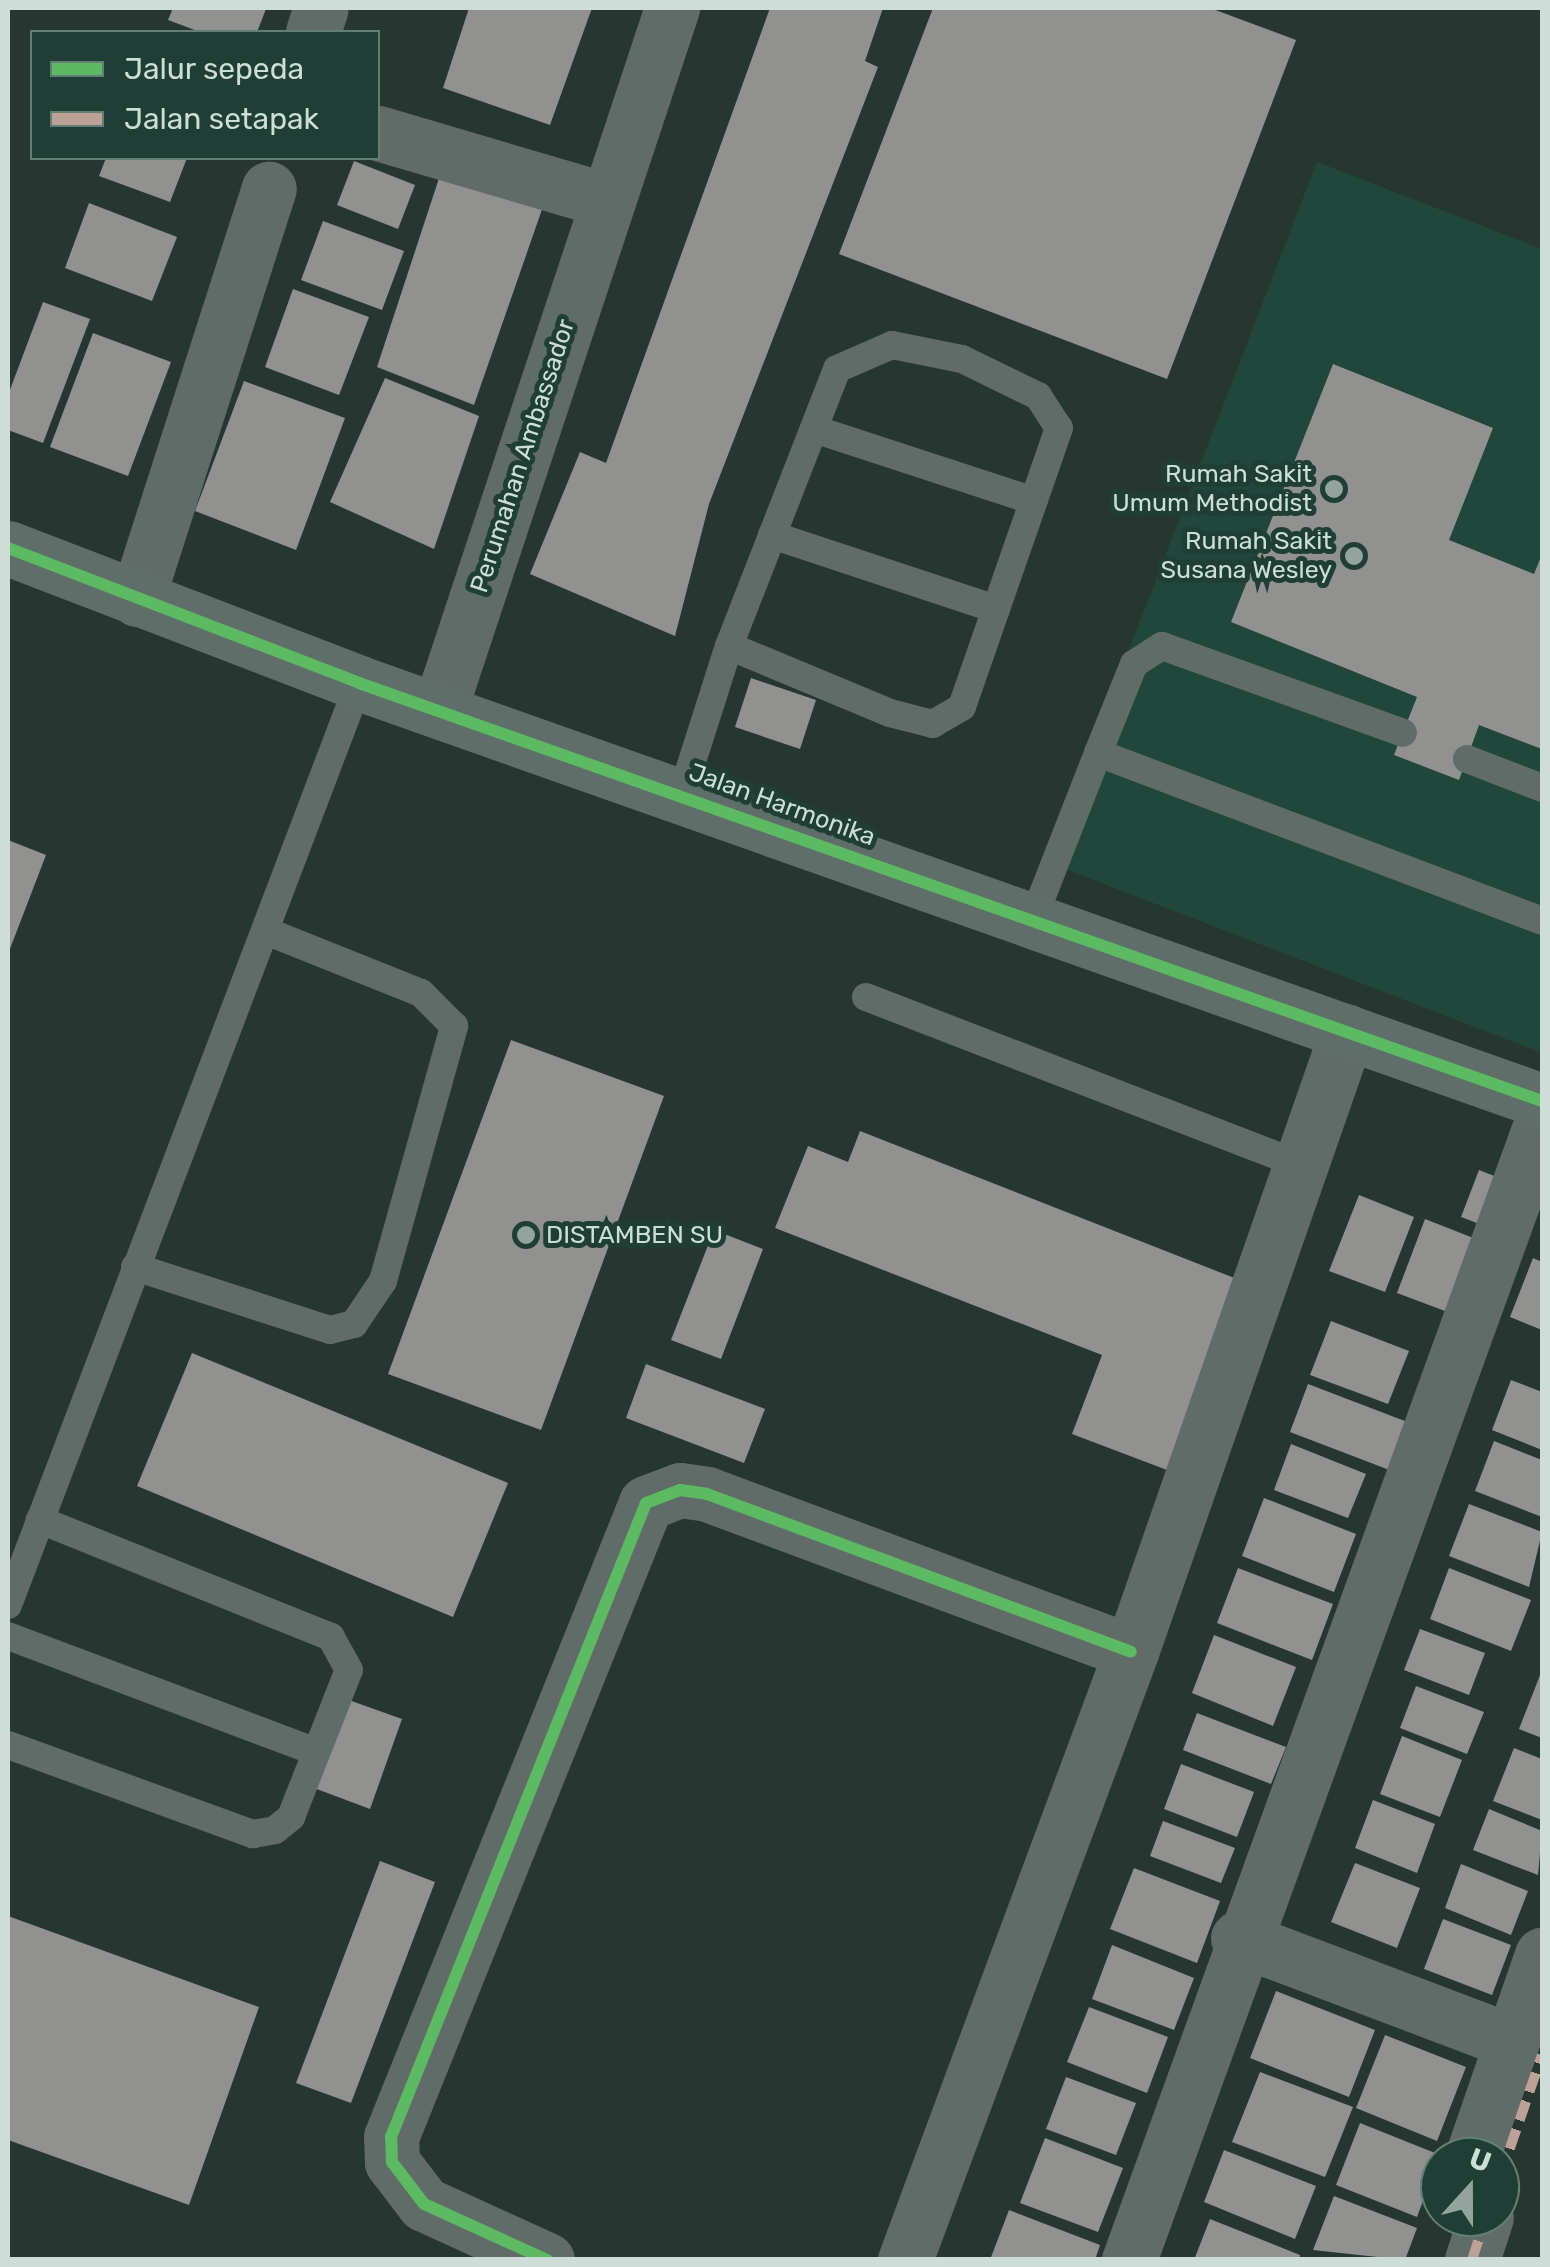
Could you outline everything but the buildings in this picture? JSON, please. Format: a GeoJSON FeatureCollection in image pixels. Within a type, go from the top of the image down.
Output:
{"type":"FeatureCollection","features":[{"type":"Feature","properties":{"kind":"street","name":"Perumahan Ambassador"},"geometry":{"type":"LineString","coordinates":[[438,711],[672,8]]}},
{"type":"Feature","properties":{"kind":"street"},"geometry":{"type":"LineString","coordinates":[[380,134],[605,200]]}},
{"type":"Feature","properties":{"kind":"street"},"geometry":{"type":"LineString","coordinates":[[137,599],[269,189]]}},
{"type":"Feature","properties":{"kind":"street","name":"Jalan Harmonika"},"geometry":{"type":"LineString","coordinates":[[8,548],[359,683],[682,793],[1542,1101]]}},
{"type":"Feature","properties":{"kind":"street"},"geometry":{"type":"LineString","coordinates":[[905,2260],[1132,1652],[1347,1032]]}},
{"type":"Feature","properties":{"kind":"street"},"geometry":{"type":"LineString","coordinates":[[1129,2260],[1238,1938],[1542,1121]]}},
{"type":"Feature","properties":{"kind":"street"},"geometry":{"type":"LineString","coordinates":[[547,2260],[424,2204],[392,2162],[391,2137],[646,1503],[680,1490],[707,1494],[1132,1652]]}},
{"type":"Feature","properties":{"kind":"street"},"geometry":{"type":"LineString","coordinates":[[1238,1938],[1527,2048]]}},
{"type":"Feature","properties":{"kind":"street"},"geometry":{"type":"LineString","coordinates":[[1509,2137],[1542,1955]]}},
{"type":"Feature","properties":{"kind":"street"},"geometry":{"type":"LineString","coordinates":[[1482,2137],[1527,2048]]}},
{"type":"Feature","properties":{"kind":"lane"},"geometry":{"type":"LineString","coordinates":[[682,793],[729,646],[836,369],[892,344],[962,358],[1038,396],[1059,428],[962,708],[934,724],[729,646]]}},
{"type":"Feature","properties":{"kind":"lane"},"geometry":{"type":"LineString","coordinates":[[814,429],[1034,501]]}},
{"type":"Feature","properties":{"kind":"lane"},"geometry":{"type":"LineString","coordinates":[[772,535],[996,608]]}},
{"type":"Feature","properties":{"kind":"lane"},"geometry":{"type":"LineString","coordinates":[[1033,919],[1134,664],[1162,646],[1403,733]]}},
{"type":"Feature","properties":{"kind":"lane"},"geometry":{"type":"LineString","coordinates":[[8,1604],[359,683]]}},
{"type":"Feature","properties":{"kind":"lane"},"geometry":{"type":"LineString","coordinates":[[1098,752],[1542,921]]}},
{"type":"Feature","properties":{"kind":"lane"},"geometry":{"type":"LineString","coordinates":[[1467,759],[1542,788]]}},
{"type":"Feature","properties":{"kind":"lane"},"geometry":{"type":"LineString","coordinates":[[135,1266],[330,1330],[354,1324],[383,1281],[454,1026],[421,993],[266,930]]}},
{"type":"Feature","properties":{"kind":"lane"},"geometry":{"type":"LineString","coordinates":[[866,996],[1302,1165]]}},
{"type":"Feature","properties":{"kind":"lane"},"geometry":{"type":"LineString","coordinates":[[8,1745],[253,1834],[291,1816],[349,1670],[331,1638],[40,1520]]}},
{"type":"Feature","properties":{"kind":"lane"},"geometry":{"type":"LineString","coordinates":[[8,1636],[316,1752]]}},
{"type":"Feature","properties":{"kind":"shaded area","name":"Rumah Sakit Susana Wesley"},"geometry":{"type":"Polygon","coordinates":[[[1317,162],[1542,249],[1542,1053],[1047,862],[1317,162]]]}},
{"type":"Feature","properties":{"kind":"marked path"},"geometry":{"type":"LineString","coordinates":[[1514,2137],[1542,2055]]}},
{"type":"Feature","properties":{"kind":"marked path"},"geometry":{"type":"LineString","coordinates":[[1472,2260],[1479,2237]]}},
{"type":"Feature","properties":{"kind":"cycle path"},"geometry":{"type":"LineString","coordinates":[[8,548],[359,683],[1542,1101]]}},
{"type":"Feature","properties":{"kind":"cycle path"},"geometry":{"type":"LineString","coordinates":[[547,2260],[424,2204],[392,2162],[391,2137],[646,1503],[680,1490],[707,1494],[1131,1652]]}},
{"type":"Feature","properties":{"kind":"place","name":"Rumah Sakit Umum Methodist"},"geometry":{"type":"Point","coordinates":[1334,489]}},
{"type":"Feature","properties":{"kind":"place","name":"Rumah Sakit Susana Wesley"},"geometry":{"type":"Point","coordinates":[1354,556]}},
{"type":"Feature","properties":{"kind":"place","name":"DISTAMBEN SU"},"geometry":{"type":"Point","coordinates":[526,1235]}}]}
